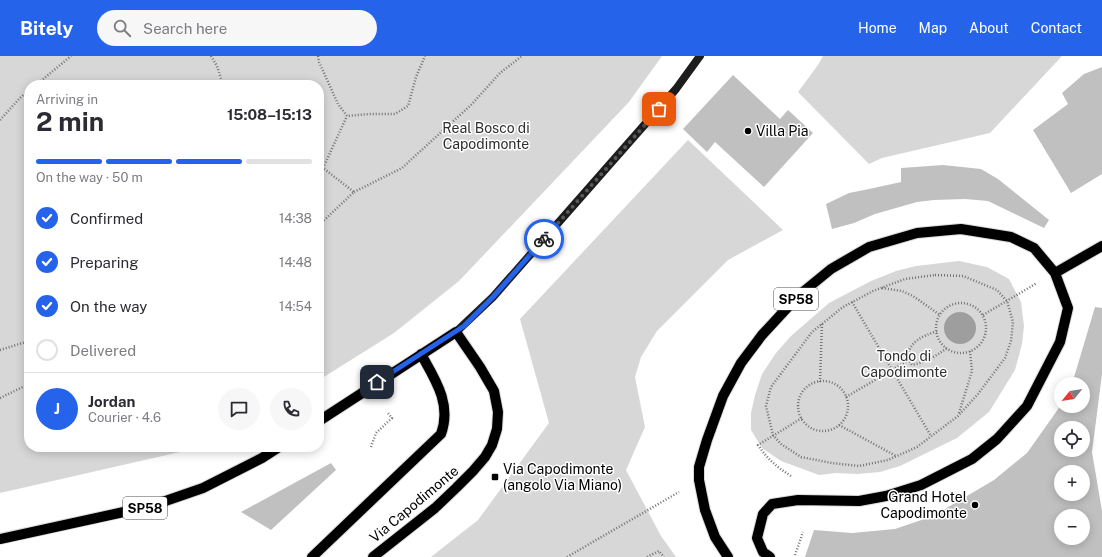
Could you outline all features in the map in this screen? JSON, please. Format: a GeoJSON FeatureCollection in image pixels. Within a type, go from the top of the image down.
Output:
{"type":"FeatureCollection","features":[{"type":"Feature","properties":{"kind":"main road","name":"SP58"},"geometry":{"type":"LineString","coordinates":[[728,557],[715,537],[705,510],[699,480],[699,467],[723,396],[741,363],[762,335],[798,296],[831,269],[869,247],[917,232],[961,229],[1011,237],[1034,248],[1055,273],[1068,308],[1060,342],[1027,406],[997,439],[972,459],[921,485],[886,496],[859,501],[798,500],[772,504],[764,514],[757,538],[766,554]]}},
{"type":"Feature","properties":{"kind":"main road"},"geometry":{"type":"LineString","coordinates":[[1055,273],[1102,246]]}},
{"type":"Feature","properties":{"kind":"main road"},"geometry":{"type":"LineString","coordinates":[[324,418],[456,332]]}},
{"type":"Feature","properties":{"kind":"main road","name":"Via Capodimonte"},"geometry":{"type":"LineString","coordinates":[[373,557],[435,508],[473,471],[492,445],[497,429],[498,412],[494,391],[480,367],[456,332]]}},
{"type":"Feature","properties":{"kind":"main road","name":"Via Capodimonte"},"geometry":{"type":"LineString","coordinates":[[312,557],[441,434],[444,427],[446,414],[441,390],[421,354]]}},
{"type":"Feature","properties":{"kind":"main road","name":"SP58"},"geometry":{"type":"LineString","coordinates":[[0,539],[151,506],[203,488],[271,452]]}},
{"type":"Feature","properties":{"kind":"street"},"geometry":{"type":"LineString","coordinates":[[456,332],[493,297],[676,89],[700,56]]}},
{"type":"Feature","properties":{"kind":"path"},"geometry":{"type":"LineString","coordinates":[[42,80],[71,56]]}},
{"type":"Feature","properties":{"kind":"path"},"geometry":{"type":"LineString","coordinates":[[211,56],[217,66],[221,80]]}},
{"type":"Feature","properties":{"kind":"path"},"geometry":{"type":"LineString","coordinates":[[318,56],[319,62],[338,104],[347,116]]}},
{"type":"Feature","properties":{"kind":"path"},"geometry":{"type":"LineString","coordinates":[[347,116],[395,114],[408,106],[416,77],[425,56]]}},
{"type":"Feature","properties":{"kind":"path"},"geometry":{"type":"LineString","coordinates":[[324,221],[354,192],[402,168],[472,104],[500,73],[522,56]]}},
{"type":"Feature","properties":{"kind":"path"},"geometry":{"type":"LineString","coordinates":[[0,120],[24,94]]}},
{"type":"Feature","properties":{"kind":"path"},"geometry":{"type":"LineString","coordinates":[[347,116],[324,168],[354,192]]}},
{"type":"Feature","properties":{"kind":"path"},"geometry":{"type":"LineString","coordinates":[[983,316],[1055,273]]}},
{"type":"Feature","properties":{"kind":"path"},"geometry":{"type":"LineString","coordinates":[[935,275],[963,276],[997,290],[1007,301],[1013,322],[1011,341],[1005,358],[978,394],[958,416],[916,447],[888,460],[859,466],[801,457],[781,444],[773,435],[766,406],[771,387],[812,332],[843,307],[873,290],[882,288],[905,279],[935,275]]}},
{"type":"Feature","properties":{"kind":"path"},"geometry":{"type":"LineString","coordinates":[[882,288],[902,291],[913,296],[940,315]]}},
{"type":"Feature","properties":{"kind":"path"},"geometry":{"type":"LineString","coordinates":[[852,302],[931,436]]}},
{"type":"Feature","properties":{"kind":"path"},"geometry":{"type":"LineString","coordinates":[[962,303],[974,306],[983,316],[987,326],[986,335],[977,348],[962,353],[954,352],[941,342],[937,331],[938,318],[940,315],[949,306],[962,303]]}},
{"type":"Feature","properties":{"kind":"path"},"geometry":{"type":"LineString","coordinates":[[820,382],[822,324]]}},
{"type":"Feature","properties":{"kind":"path"},"geometry":{"type":"LineString","coordinates":[[937,331],[915,341],[909,349],[906,357],[912,365],[923,363],[937,356],[947,348]]}},
{"type":"Feature","properties":{"kind":"path"},"geometry":{"type":"LineString","coordinates":[[0,350],[24,343]]}},
{"type":"Feature","properties":{"kind":"path"},"geometry":{"type":"LineString","coordinates":[[958,416],[972,371],[970,351]]}},
{"type":"Feature","properties":{"kind":"path"},"geometry":{"type":"LineString","coordinates":[[846,397],[909,360]]}},
{"type":"Feature","properties":{"kind":"path"},"geometry":{"type":"LineString","coordinates":[[820,382],[828,382],[836,385],[842,390],[846,397],[848,405],[844,420],[839,426],[832,430],[816,430],[809,427],[802,418],[799,405],[800,397],[812,384],[820,382]]}},
{"type":"Feature","properties":{"kind":"path"},"geometry":{"type":"LineString","coordinates":[[0,398],[24,386]]}},
{"type":"Feature","properties":{"kind":"path"},"geometry":{"type":"LineString","coordinates":[[371,447],[376,433],[392,418],[387,412]]}},
{"type":"Feature","properties":{"kind":"path"},"geometry":{"type":"LineString","coordinates":[[791,476],[775,466],[764,455],[758,445],[802,418]]}},
{"type":"Feature","properties":{"kind":"path"},"geometry":{"type":"LineString","coordinates":[[839,426],[896,456]]}},
{"type":"Feature","properties":{"kind":"path"},"geometry":{"type":"LineString","coordinates":[[567,557],[670,498]]}},
{"type":"Feature","properties":{"kind":"path"},"geometry":{"type":"LineString","coordinates":[[795,555],[803,532]]}},
{"type":"Feature","properties":{"kind":"path"},"geometry":{"type":"LineString","coordinates":[[647,557],[659,551],[664,557]]}},
{"type":"Feature","properties":{"kind":"green space","name":"Real Bosco di Capodimonte"},"geometry":{"type":"Polygon","coordinates":[[[0,56],[662,56],[629,102],[459,281],[394,333],[324,377],[324,80],[24,80],[24,452],[180,452],[0,493],[0,56]]]}},
{"type":"Feature","properties":{"kind":"green space"},"geometry":{"type":"Polygon","coordinates":[[[823,56],[1062,56],[990,133],[882,158],[869,164],[798,92],[823,56]]]}},
{"type":"Feature","properties":{"kind":"green space"},"geometry":{"type":"Polygon","coordinates":[[[688,140],[783,230],[728,260],[657,331],[641,357],[635,377],[645,427],[626,470],[661,536],[676,557],[431,557],[478,520],[549,423],[520,319],[688,140]]]}},
{"type":"Feature","properties":{"kind":"green space","name":"Tondo di Capodimonte"},"geometry":{"type":"Polygon","coordinates":[[[959,261],[987,267],[1009,279],[1021,302],[1024,326],[1022,344],[1015,370],[989,412],[957,438],[900,466],[880,472],[819,475],[781,461],[762,448],[751,430],[751,413],[755,395],[762,374],[776,353],[791,336],[829,303],[871,281],[896,271],[916,266],[959,261]]]}},
{"type":"Feature","properties":{"kind":"shaded area"},"geometry":{"type":"Polygon","coordinates":[[[957,312],[963,312],[972,316],[976,328],[972,340],[963,344],[957,344],[948,340],[944,331],[944,325],[948,316],[957,312]]]}},
{"type":"Feature","properties":{"kind":"building"},"geometry":{"type":"Polygon","coordinates":[[[1102,67],[1102,174],[1071,193],[1033,130],[1068,104],[1062,93],[1084,74],[1102,67]]]}},
{"type":"Feature","properties":{"kind":"building","name":"Villa Pia"},"geometry":{"type":"Polygon","coordinates":[[[733,75],[780,119],[788,110],[813,133],[764,187],[715,142],[707,152],[683,129],[733,75]]]}},
{"type":"Feature","properties":{"kind":"building"},"geometry":{"type":"Polygon","coordinates":[[[943,165],[981,169],[998,179],[1049,220],[1044,228],[988,201],[965,199],[934,200],[917,202],[875,214],[854,223],[832,229],[826,204],[849,193],[901,182],[901,168],[943,165]]]}},
{"type":"Feature","properties":{"kind":"building","name":"Grand Hotel Capodimonte"},"geometry":{"type":"Polygon","coordinates":[[[1095,307],[1102,308],[1102,374],[1092,452],[1102,511],[1102,557],[805,557],[814,530],[852,533],[895,529],[933,516],[994,480],[1027,453],[1055,413],[1090,413],[1090,377],[1074,377],[1095,307]]]}},
{"type":"Feature","properties":{"kind":"building"},"geometry":{"type":"Polygon","coordinates":[[[331,463],[336,470],[271,530],[241,512],[331,463]]]}},
{"type":"Feature","properties":{"kind":"way so far"},"geometry":{"type":"LineString","coordinates":[[544,239],[659,109]]}},
{"type":"Feature","properties":{"kind":"place","name":"Villa Pia"},"geometry":{"type":"Point","coordinates":[748,131]}},
{"type":"Feature","properties":{"kind":"place","name":"Via Capodimonte (angolo Via Miano)"},"geometry":{"type":"Point","coordinates":[495,477]}},
{"type":"Feature","properties":{"kind":"place","name":"Grand Hotel Capodimonte"},"geometry":{"type":"Point","coordinates":[975,505]}},
{"type":"Feature","properties":{"kind":"route"},"geometry":{"type":"LineString","coordinates":[[377,382],[464,326],[493,297],[544,239]]}}]}
